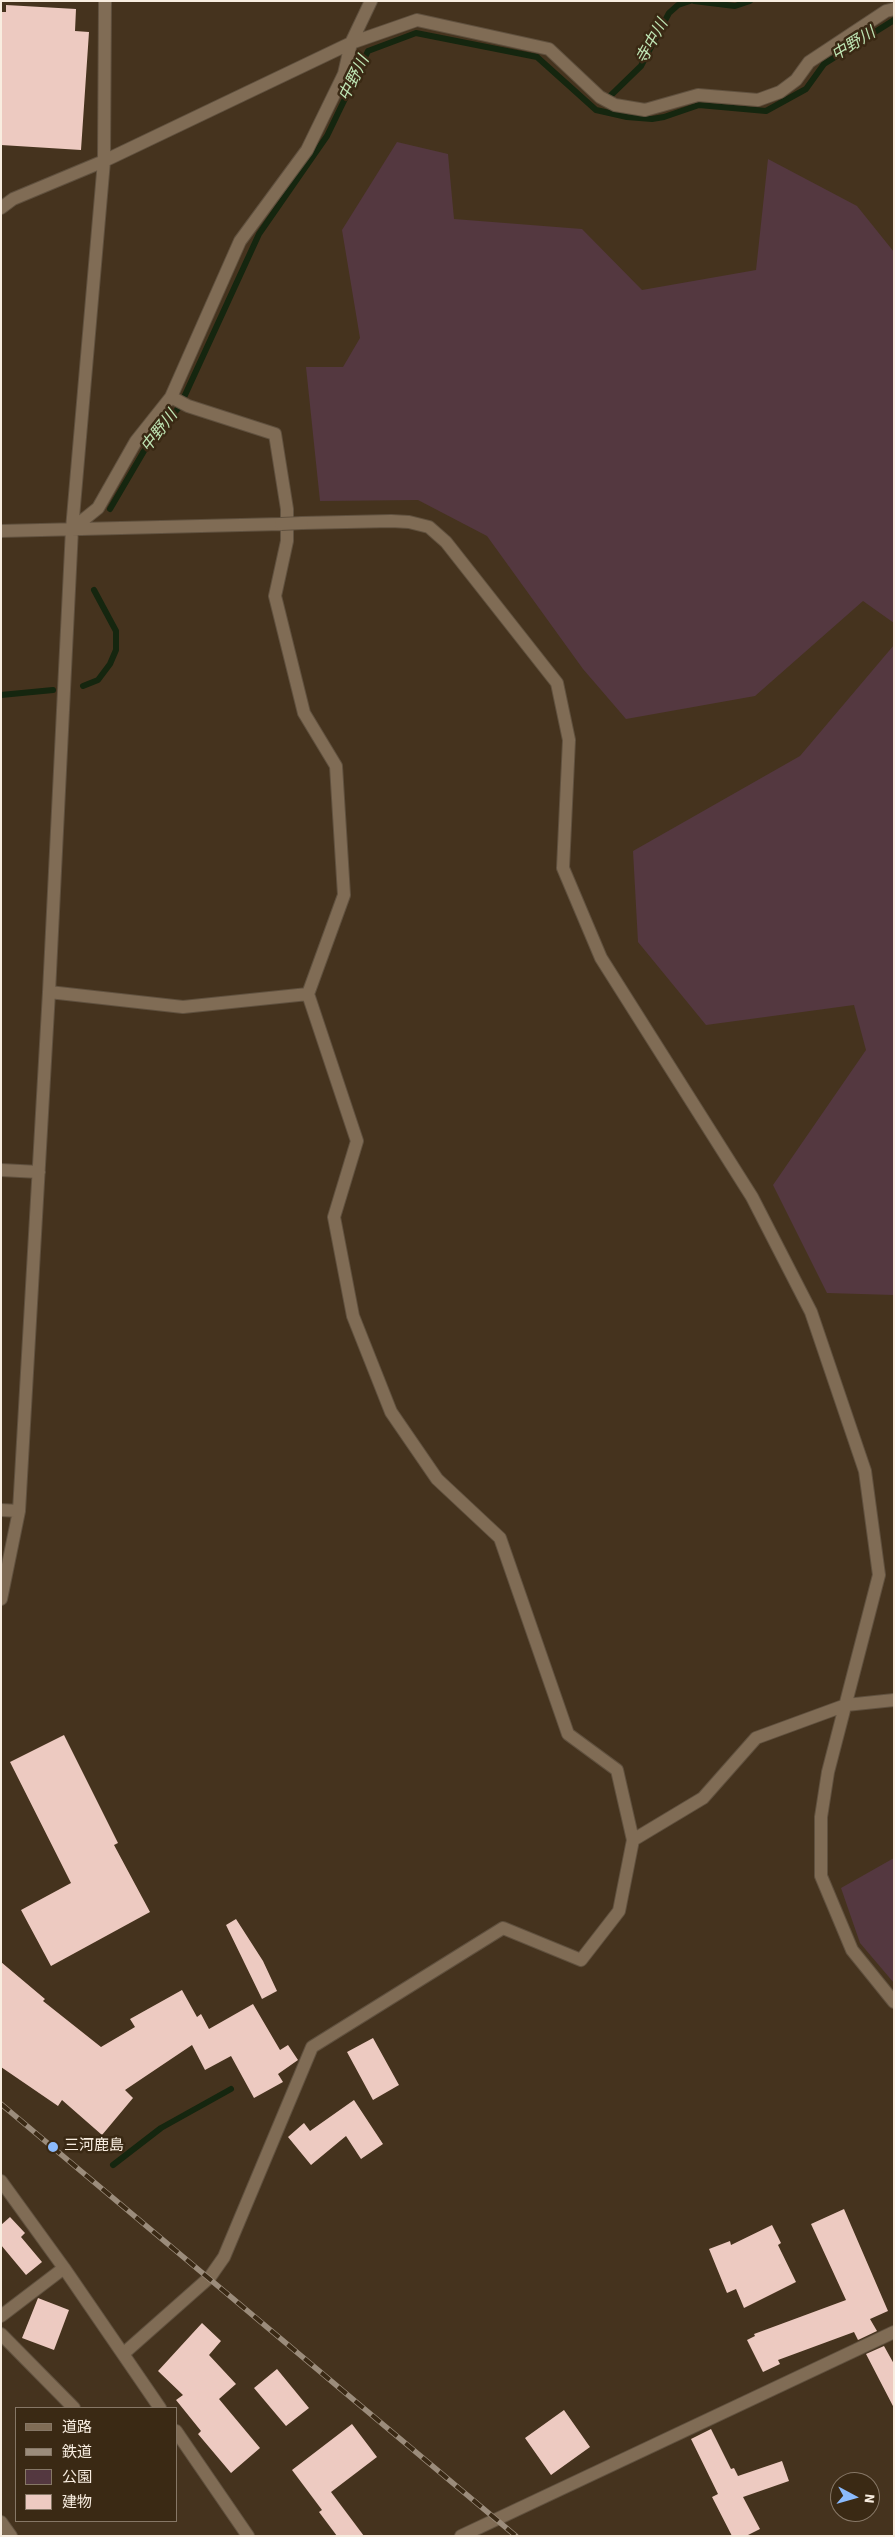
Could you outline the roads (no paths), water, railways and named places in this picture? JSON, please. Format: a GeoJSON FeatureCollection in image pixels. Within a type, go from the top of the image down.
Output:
{"type":"FeatureCollection","features":[{"type":"Feature","properties":{"kind":"street"},"geometry":{"type":"LineString","coordinates":[[1,1599],[19,1511],[49,992],[72,529],[104,161],[105,1]]}},
{"type":"Feature","properties":{"kind":"street"},"geometry":{"type":"LineString","coordinates":[[72,529],[98,508],[136,441],[172,397],[240,241],[307,150],[344,74],[351,43],[371,1]]}},
{"type":"Feature","properties":{"kind":"street"},"geometry":{"type":"LineString","coordinates":[[1,208],[13,199],[104,161],[351,43],[417,20],[549,49],[600,97],[615,105],[645,110],[698,95],[758,100],[780,92],[796,80],[809,62],[886,11],[894,9]]}},
{"type":"Feature","properties":{"kind":"street"},"geometry":{"type":"LineString","coordinates":[[123,2354],[210,2277],[224,2256],[312,2047],[503,1928],[581,1960],[619,1911],[633,1840],[617,1770],[568,1734],[500,1538],[437,1479],[391,1412],[353,1316],[334,1217],[357,1142],[308,994],[344,895],[336,766],[304,713],[275,596],[287,541],[287,509],[275,434],[188,406],[172,397]]}},
{"type":"Feature","properties":{"kind":"street"},"geometry":{"type":"LineString","coordinates":[[1,530],[391,521],[409,522],[429,527],[446,542],[557,683],[569,740],[563,868],[601,958],[752,1197],[811,1312],[865,1471],[879,1575],[828,1772],[821,1817],[821,1876],[852,1950],[894,2002]]}},
{"type":"Feature","properties":{"kind":"street"},"geometry":{"type":"LineString","coordinates":[[49,992],[183,1007],[308,994]]}},
{"type":"Feature","properties":{"kind":"street"},"geometry":{"type":"LineString","coordinates":[[1,1170],[39,1172]]}},
{"type":"Feature","properties":{"kind":"street"},"geometry":{"type":"LineString","coordinates":[[1,1510],[19,1511]]}},
{"type":"Feature","properties":{"kind":"street"},"geometry":{"type":"LineString","coordinates":[[633,1840],[703,1798],[756,1738],[846,1705],[894,1700]]}},
{"type":"Feature","properties":{"kind":"street"},"geometry":{"type":"LineString","coordinates":[[1,2180],[159,2407]]}},
{"type":"Feature","properties":{"kind":"street"},"geometry":{"type":"LineString","coordinates":[[1,2316],[64,2268]]}},
{"type":"Feature","properties":{"kind":"street"},"geometry":{"type":"LineString","coordinates":[[462,2536],[894,2332]]}},
{"type":"Feature","properties":{"kind":"street"},"geometry":{"type":"LineString","coordinates":[[1,2334],[73,2407]]}},
{"type":"Feature","properties":{"kind":"street"},"geometry":{"type":"LineString","coordinates":[[178,2434],[248,2536]]}},
{"type":"Feature","properties":{"kind":"street"},"geometry":{"type":"LineString","coordinates":[[1,2522],[11,2536]]}},
{"type":"Feature","properties":{"kind":"waterway","name":"寺中川"},"geometry":{"type":"LineString","coordinates":[[606,100],[641,66],[669,13],[678,5],[690,1]]}},
{"type":"Feature","properties":{"kind":"waterway","name":"寺中川"},"geometry":{"type":"LineString","coordinates":[[694,1],[735,6],[750,1]]}},
{"type":"Feature","properties":{"kind":"waterway","name":"中野川"},"geometry":{"type":"LineString","coordinates":[[110,509],[144,451],[180,406],[259,234],[327,136],[368,51],[416,33],[537,57],[596,110],[627,117],[652,119],[664,117],[699,105],[766,111],[806,89],[824,64],[894,20]]}},
{"type":"Feature","properties":{"kind":"waterway","name":"中野川"},"geometry":{"type":"LineString","coordinates":[[83,686],[98,680],[110,664],[116,650],[116,631],[94,590]]}},
{"type":"Feature","properties":{"kind":"waterway","name":"中野川"},"geometry":{"type":"LineString","coordinates":[[1,695],[53,690]]}},
{"type":"Feature","properties":{"kind":"waterway"},"geometry":{"type":"LineString","coordinates":[[113,2165],[161,2128],[231,2089]]}},
{"type":"Feature","properties":{"kind":"railway"},"geometry":{"type":"LineString","coordinates":[[1,2104],[516,2536]]}},
{"type":"Feature","properties":{"kind":"place","name":"三河鹿島"},"geometry":{"type":"Point","coordinates":[53,2147]}}]}
